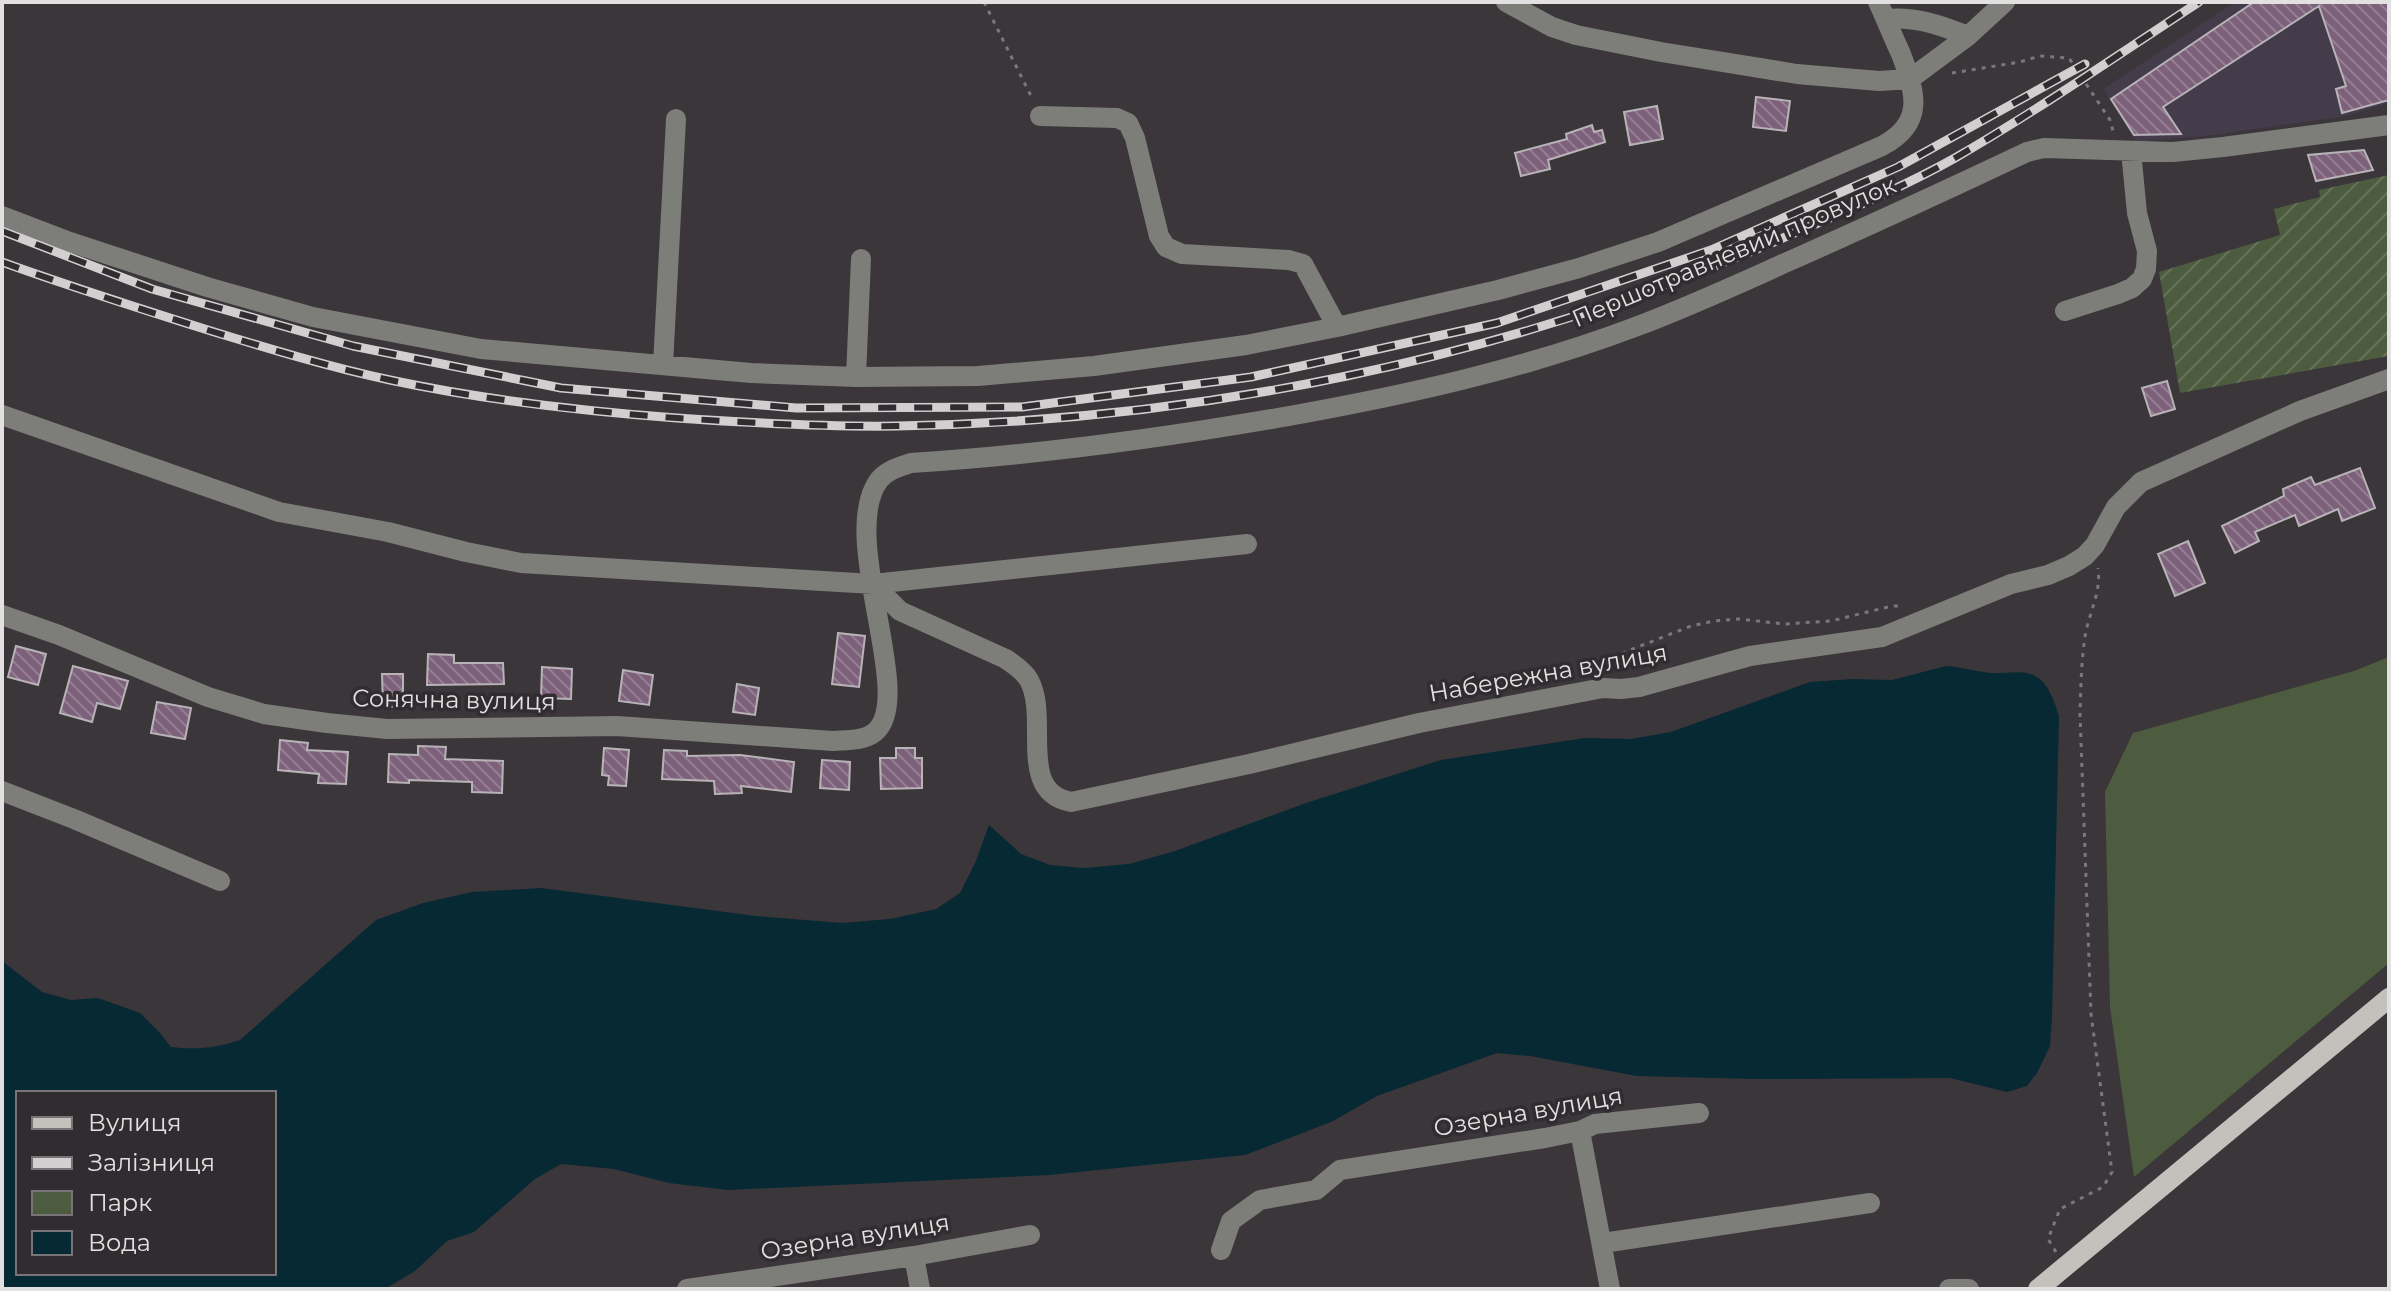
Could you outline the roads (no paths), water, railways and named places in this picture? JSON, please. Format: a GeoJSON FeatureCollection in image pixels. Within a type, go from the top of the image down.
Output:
{"type":"FeatureCollection","features":[{"type":"Feature","properties":{"kind":"main road"},"geometry":{"type":"LineString","coordinates":[[2038,1289],[2389,998]]}},
{"type":"Feature","properties":{"kind":"street"},"geometry":{"type":"LineString","coordinates":[[1506,2],[1552,27],[1576,35],[1797,74],[1879,81],[1910,79],[1968,36],[2005,2]]}},
{"type":"Feature","properties":{"kind":"street"},"geometry":{"type":"LineString","coordinates":[[2,216],[207,287],[313,317],[481,349],[751,373],[856,377],[978,376],[1094,366],[1246,345],[1337,327],[1579,268],[1658,242],[1897,138],[1908,125],[1914,110],[1914,96],[1882,10]]}},
{"type":"Feature","properties":{"kind":"street"},"geometry":{"type":"LineString","coordinates":[[1882,10],[1968,36]]}},
{"type":"Feature","properties":{"kind":"street"},"geometry":{"type":"LineString","coordinates":[[1040,116],[1117,118],[1128,123],[1135,138],[1159,236],[1166,247],[1182,254],[1289,260],[1303,264],[1337,327]]}},
{"type":"Feature","properties":{"kind":"street"},"geometry":{"type":"LineString","coordinates":[[663,365],[676,119]]}},
{"type":"Feature","properties":{"kind":"street","name":"Першотравневий провулок"},"geometry":{"type":"LineString","coordinates":[[873,584],[867,555],[867,511],[872,493],[880,478],[895,468],[911,463],[1087,448],[1202,431],[1362,403],[1551,355],[1648,322],[1898,213],[2027,152],[2062,147],[2173,152],[2389,125]]}},
{"type":"Feature","properties":{"kind":"street"},"geometry":{"type":"LineString","coordinates":[[2065,311],[2132,288],[2142,279],[2146,269],[2147,251],[2124,151]]}},
{"type":"Feature","properties":{"kind":"street"},"geometry":{"type":"LineString","coordinates":[[856,377],[861,259]]}},
{"type":"Feature","properties":{"kind":"street","name":"Набережна вулиця"},"geometry":{"type":"LineString","coordinates":[[873,584],[900,611],[1006,659],[1020,669],[1029,679],[1036,702],[1039,776],[1047,791],[1057,800],[1071,802],[1419,723],[1603,688],[1639,687],[1750,656],[1882,637],[2011,584],[2069,566],[2095,545],[2116,507],[2141,482],[2300,411],[2389,379]]}},
{"type":"Feature","properties":{"kind":"street"},"geometry":{"type":"LineString","coordinates":[[2,415],[279,512],[388,532],[507,561],[561,567],[873,584],[1247,544]]}},
{"type":"Feature","properties":{"kind":"street","name":"Сонячна вулиця"},"geometry":{"type":"LineString","coordinates":[[2,615],[59,635],[208,697],[264,714],[387,729],[617,726],[833,741],[874,733],[881,725],[887,703],[873,584]]}},
{"type":"Feature","properties":{"kind":"street"},"geometry":{"type":"LineString","coordinates":[[2,791],[220,881]]}},
{"type":"Feature","properties":{"kind":"street","name":"Озерна вулиця"},"geometry":{"type":"LineString","coordinates":[[1221,1250],[1231,1221],[1260,1200],[1316,1190],[1340,1170],[1580,1131],[1595,1124],[1699,1113]]}},
{"type":"Feature","properties":{"kind":"street"},"geometry":{"type":"LineString","coordinates":[[1580,1131],[1610,1289]]}},
{"type":"Feature","properties":{"kind":"street"},"geometry":{"type":"LineString","coordinates":[[1603,1243],[1870,1203]]}},
{"type":"Feature","properties":{"kind":"street","name":"Озерна вулиця"},"geometry":{"type":"LineString","coordinates":[[687,1289],[914,1256],[1030,1235]]}},
{"type":"Feature","properties":{"kind":"street"},"geometry":{"type":"LineString","coordinates":[[914,1256],[920,1289]]}},
{"type":"Feature","properties":{"kind":"street"},"geometry":{"type":"LineString","coordinates":[[1949,1289],[1969,1289]]}},
{"type":"Feature","properties":{"kind":"water"},"geometry":{"type":"Polygon","coordinates":[[[1946,666],[1990,673],[2018,672],[2040,679],[2052,696],[2059,716],[2052,1017],[2050,1046],[2027,1086],[2007,1092],[1950,1078],[1637,1076],[1497,1053],[1377,1096],[1331,1122],[1245,1155],[1049,1175],[728,1190],[669,1183],[614,1169],[561,1164],[535,1179],[474,1232],[447,1241],[415,1271],[385,1289],[2,1289],[2,961],[42,992],[71,1000],[98,998],[140,1013],[171,1047],[214,1047],[240,1040],[376,920],[423,903],[472,892],[541,888],[756,916],[842,923],[890,919],[936,909],[960,893],[989,825],[1021,854],[1050,865],[1084,868],[1129,864],[1441,760],[1585,738],[1631,739],[1671,732],[1810,682],[1892,680],[1946,666]]]}},
{"type":"Feature","properties":{"kind":"railway"},"geometry":{"type":"LineString","coordinates":[[2,262],[322,364],[425,387],[533,404],[677,418],[842,426],[1010,421],[1122,412],[1234,397],[1456,351],[1671,283],[1821,222],[1933,170],[2017,121],[2199,2]]}},
{"type":"Feature","properties":{"kind":"railway"},"geometry":{"type":"LineString","coordinates":[[2,231],[152,289],[353,346],[561,388],[796,408],[1022,407],[1251,377],[1497,323],[1711,250],[1898,167],[2085,64]]}}]}
